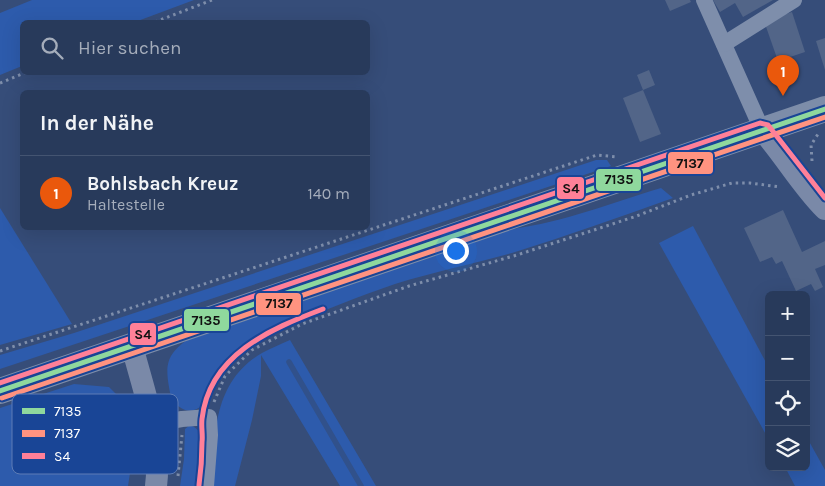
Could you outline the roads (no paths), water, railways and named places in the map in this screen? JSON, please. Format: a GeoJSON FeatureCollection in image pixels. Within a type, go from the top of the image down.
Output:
{"type":"FeatureCollection","features":[{"type":"Feature","properties":{"kind":"main road"},"geometry":{"type":"LineString","coordinates":[[0,391],[762,130],[822,120]]}},
{"type":"Feature","properties":{"kind":"street"},"geometry":{"type":"LineString","coordinates":[[704,0],[762,130],[781,152],[807,191],[825,209]]}},
{"type":"Feature","properties":{"kind":"street"},"geometry":{"type":"LineString","coordinates":[[724,44],[794,0]]}},
{"type":"Feature","properties":{"kind":"street"},"geometry":{"type":"LineString","coordinates":[[132,346],[145,394]]}},
{"type":"Feature","properties":{"kind":"street"},"geometry":{"type":"LineString","coordinates":[[178,419],[210,417],[210,445],[206,486]]}},
{"type":"Feature","properties":{"kind":"waterway"},"geometry":{"type":"LineString","coordinates":[[289,362],[361,486]]}},
{"type":"Feature","properties":{"kind":"place","name":"Bohlsbach Kreuz"},"geometry":{"type":"Point","coordinates":[783,96]}}]}
